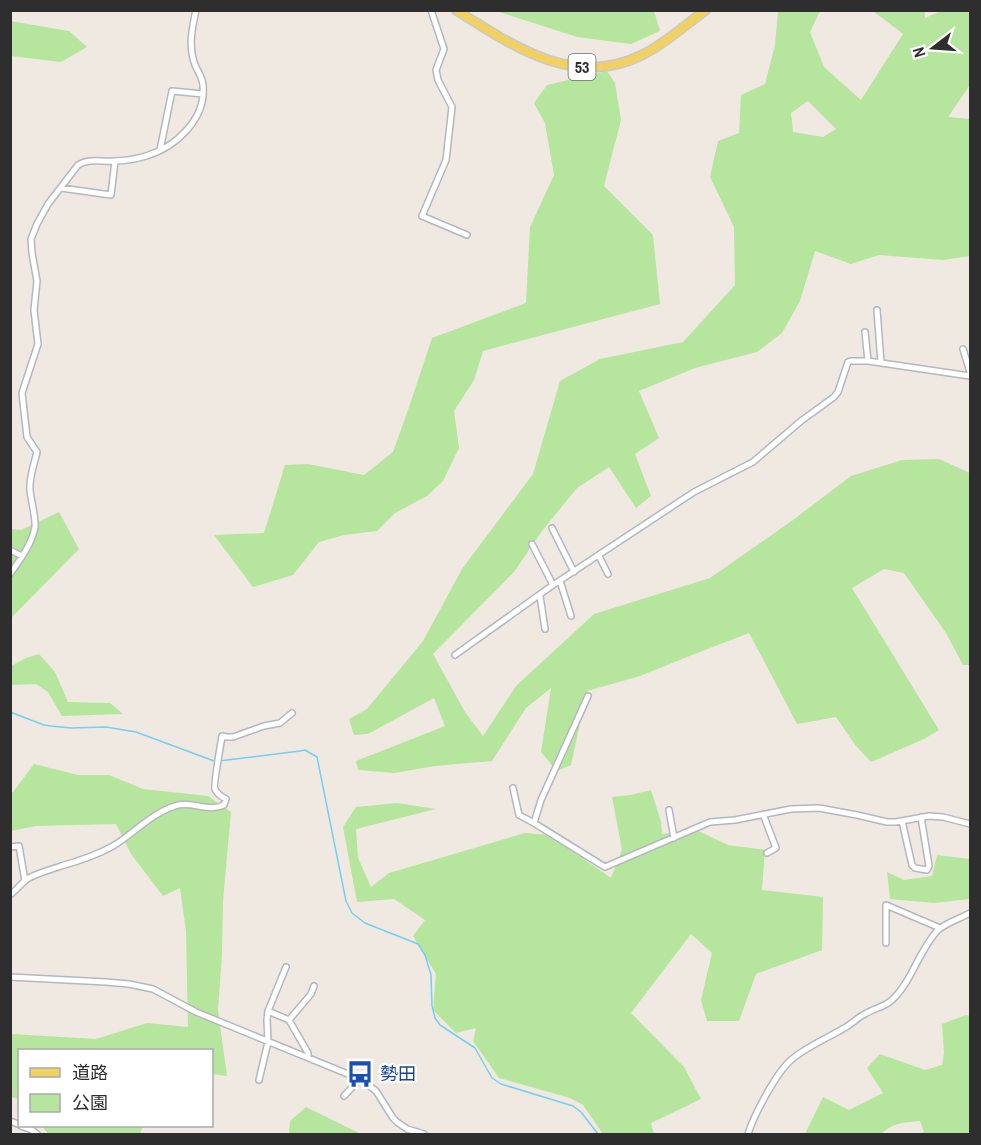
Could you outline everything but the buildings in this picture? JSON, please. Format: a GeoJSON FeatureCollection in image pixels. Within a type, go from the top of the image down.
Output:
{"type":"FeatureCollection","features":[{"type":"Feature","properties":{"kind":"main road","name":"53"},"geometry":{"type":"LineString","coordinates":[[456,10],[532,55],[550,62],[594,68],[616,64],[642,55],[706,10]]}},
{"type":"Feature","properties":{"kind":"street"},"geometry":{"type":"LineString","coordinates":[[10,574],[34,532],[35,522],[30,486],[37,452],[27,437],[21,400],[38,344],[34,310],[37,281],[32,238],[37,224],[61,188],[76,167],[84,161],[116,161],[146,156],[171,145],[186,131],[197,114],[203,94],[202,79],[195,64],[190,38],[196,10]]}},
{"type":"Feature","properties":{"kind":"street"},"geometry":{"type":"LineString","coordinates":[[430,10],[444,49],[436,70],[438,80],[452,107],[446,160],[422,216],[467,235]]}},
{"type":"Feature","properties":{"kind":"street"},"geometry":{"type":"LineString","coordinates":[[160,150],[172,91],[203,94]]}},
{"type":"Feature","properties":{"kind":"street"},"geometry":{"type":"LineString","coordinates":[[61,188],[111,195],[116,161]]}},
{"type":"Feature","properties":{"kind":"street"},"geometry":{"type":"LineString","coordinates":[[877,310],[881,363]]}},
{"type":"Feature","properties":{"kind":"street"},"geometry":{"type":"LineString","coordinates":[[865,332],[868,362]]}},
{"type":"Feature","properties":{"kind":"street"},"geometry":{"type":"LineString","coordinates":[[455,656],[553,585],[694,492],[753,462],[801,421],[834,397],[841,385],[848,362],[881,363],[970,374],[963,349]]}},
{"type":"Feature","properties":{"kind":"street"},"geometry":{"type":"LineString","coordinates":[[552,528],[574,572]]}},
{"type":"Feature","properties":{"kind":"street"},"geometry":{"type":"LineString","coordinates":[[532,544],[553,585]]}},
{"type":"Feature","properties":{"kind":"street"},"geometry":{"type":"LineString","coordinates":[[10,550],[22,556]]}},
{"type":"Feature","properties":{"kind":"street"},"geometry":{"type":"LineString","coordinates":[[599,556],[608,574]]}},
{"type":"Feature","properties":{"kind":"street"},"geometry":{"type":"LineString","coordinates":[[560,581],[571,616]]}},
{"type":"Feature","properties":{"kind":"street"},"geometry":{"type":"LineString","coordinates":[[540,596],[545,628]]}},
{"type":"Feature","properties":{"kind":"street"},"geometry":{"type":"LineString","coordinates":[[534,824],[541,800],[588,696]]}},
{"type":"Feature","properties":{"kind":"street"},"geometry":{"type":"LineString","coordinates":[[10,896],[25,881],[38,874],[103,851],[167,809],[177,805],[213,808],[224,805],[226,799],[215,790],[213,785],[222,736],[233,736],[280,723],[292,713]]}},
{"type":"Feature","properties":{"kind":"street"},"geometry":{"type":"LineString","coordinates":[[513,788],[519,815],[605,867],[710,822],[791,809],[819,808],[887,822],[928,816],[970,824]]}},
{"type":"Feature","properties":{"kind":"street"},"geometry":{"type":"LineString","coordinates":[[669,810],[674,838]]}},
{"type":"Feature","properties":{"kind":"street"},"geometry":{"type":"LineString","coordinates":[[763,814],[776,848],[767,853]]}},
{"type":"Feature","properties":{"kind":"street"},"geometry":{"type":"LineString","coordinates":[[902,821],[912,865],[915,868],[927,870],[929,866],[921,817]]}},
{"type":"Feature","properties":{"kind":"street"},"geometry":{"type":"LineString","coordinates":[[10,847],[19,846],[25,881]]}},
{"type":"Feature","properties":{"kind":"street"},"geometry":{"type":"LineString","coordinates":[[886,943],[886,905],[940,928]]}},
{"type":"Feature","properties":{"kind":"street"},"geometry":{"type":"LineString","coordinates":[[748,1134],[775,1080],[790,1060],[866,1013],[891,1002],[940,928],[970,913]]}},
{"type":"Feature","properties":{"kind":"street"},"geometry":{"type":"LineString","coordinates":[[259,1080],[268,1042],[268,1011],[286,968]]}},
{"type":"Feature","properties":{"kind":"street"},"geometry":{"type":"LineString","coordinates":[[10,978],[106,982],[153,989],[196,1012],[360,1079],[375,1090],[397,1122],[424,1134]]}},
{"type":"Feature","properties":{"kind":"street"},"geometry":{"type":"LineString","coordinates":[[289,1020],[311,994],[314,986]]}},
{"type":"Feature","properties":{"kind":"street"},"geometry":{"type":"LineString","coordinates":[[268,1011],[289,1020],[308,1053],[308,1057]]}},
{"type":"Feature","properties":{"kind":"street"},"geometry":{"type":"LineString","coordinates":[[344,1096],[360,1079]]}},
{"type":"Feature","properties":{"kind":"street"},"geometry":{"type":"LineString","coordinates":[[13,1122],[18,1124]]}},
{"type":"Feature","properties":{"kind":"green space"},"geometry":{"type":"Polygon","coordinates":[[[496,11],[654,11],[660,31],[631,44],[577,37],[496,11]]]}},
{"type":"Feature","properties":{"kind":"green space"},"geometry":{"type":"Polygon","coordinates":[[[778,11],[820,11],[810,32],[824,67],[861,100],[903,34],[873,11],[925,11],[925,18],[941,11],[970,11],[970,85],[948,117],[970,119],[970,256],[943,260],[879,255],[851,264],[815,251],[800,301],[782,333],[757,352],[695,368],[639,391],[659,438],[635,454],[651,496],[636,508],[609,467],[577,488],[542,531],[514,572],[433,654],[465,712],[483,736],[516,686],[594,614],[710,578],[851,476],[902,460],[939,459],[970,473],[970,665],[963,665],[946,633],[904,573],[884,569],[852,588],[939,730],[871,762],[856,746],[836,717],[797,724],[749,633],[640,676],[587,691],[571,765],[557,771],[541,752],[551,688],[526,708],[492,761],[435,766],[394,773],[358,770],[356,761],[445,726],[434,698],[368,734],[354,735],[349,719],[367,709],[423,641],[462,569],[533,474],[560,381],[600,359],[683,342],[735,285],[734,227],[710,177],[718,141],[739,133],[741,95],[765,84],[775,45],[778,11]],[[808,101],[791,113],[793,132],[823,137],[836,129],[808,101]]]}},
{"type":"Feature","properties":{"kind":"green space"},"geometry":{"type":"Polygon","coordinates":[[[10,21],[69,31],[87,47],[61,62],[11,56],[10,21]]]}},
{"type":"Feature","properties":{"kind":"green space"},"geometry":{"type":"Polygon","coordinates":[[[607,71],[615,83],[621,120],[604,186],[653,235],[660,304],[483,351],[474,380],[454,411],[459,448],[443,481],[427,496],[395,513],[377,531],[344,535],[319,542],[293,575],[253,587],[214,535],[264,533],[285,465],[308,464],[364,475],[393,452],[432,338],[526,303],[530,227],[554,175],[545,123],[534,103],[547,85],[607,71]]]}},
{"type":"Feature","properties":{"kind":"green space"},"geometry":{"type":"Polygon","coordinates":[[[59,512],[79,549],[11,618],[11,529],[21,530],[59,512]]]}},
{"type":"Feature","properties":{"kind":"green space"},"geometry":{"type":"Polygon","coordinates":[[[39,654],[55,672],[68,702],[110,703],[123,714],[62,716],[48,692],[36,684],[11,685],[11,666],[39,654]]]}},
{"type":"Feature","properties":{"kind":"green space"},"geometry":{"type":"Polygon","coordinates":[[[34,764],[78,775],[109,775],[143,789],[208,796],[231,812],[223,901],[218,1010],[227,1076],[213,1074],[213,1049],[18,1049],[18,1099],[11,1097],[11,1034],[96,1039],[147,1023],[188,1027],[186,931],[180,888],[163,896],[131,854],[116,824],[36,826],[11,831],[10,792],[13,792],[34,764]]]}},
{"type":"Feature","properties":{"kind":"green space"},"geometry":{"type":"Polygon","coordinates":[[[651,790],[661,822],[662,834],[696,830],[728,845],[765,850],[762,890],[823,897],[822,950],[756,974],[739,1021],[707,1021],[701,1000],[712,953],[691,934],[631,1013],[684,1067],[701,1099],[651,1123],[654,1134],[603,1134],[583,1105],[570,1098],[499,1078],[473,1041],[476,1028],[456,1033],[433,1010],[436,974],[413,936],[425,920],[394,899],[357,902],[343,827],[356,807],[397,803],[436,809],[356,829],[358,858],[371,887],[389,873],[525,833],[549,835],[611,878],[622,850],[612,797],[651,790]]]}},
{"type":"Feature","properties":{"kind":"green space"},"geometry":{"type":"Polygon","coordinates":[[[937,855],[970,859],[970,899],[934,903],[890,899],[887,872],[904,880],[932,876],[937,855]]]}},
{"type":"Feature","properties":{"kind":"green space"},"geometry":{"type":"Polygon","coordinates":[[[966,1015],[970,1016],[970,1134],[919,1134],[924,1132],[920,1121],[895,1125],[881,1134],[805,1134],[823,1097],[849,1110],[883,1093],[867,1068],[880,1054],[925,1070],[942,1065],[944,1053],[942,1024],[966,1015]]]}},
{"type":"Feature","properties":{"kind":"green space"},"geometry":{"type":"Polygon","coordinates":[[[306,1107],[361,1134],[289,1134],[290,1121],[306,1107]]]}},
{"type":"Feature","properties":{"kind":"green space"},"geometry":{"type":"Polygon","coordinates":[[[43,1127],[143,1127],[140,1134],[48,1134],[43,1127]]]}},
{"type":"Feature","properties":{"kind":"waterway"},"geometry":{"type":"LineString","coordinates":[[10,712],[44,725],[71,728],[106,727],[136,732],[214,761]]}},
{"type":"Feature","properties":{"kind":"waterway"},"geometry":{"type":"LineString","coordinates":[[219,761],[305,750],[317,757],[346,901],[352,913],[365,923],[418,944],[425,955],[431,975],[432,1006],[435,1018],[440,1025],[475,1048],[492,1078],[501,1084],[573,1106],[581,1112],[598,1134]]}},
{"type":"Feature","properties":{"kind":"place","name":"勢田"},"geometry":{"type":"Point","coordinates":[360,1074]}}]}
